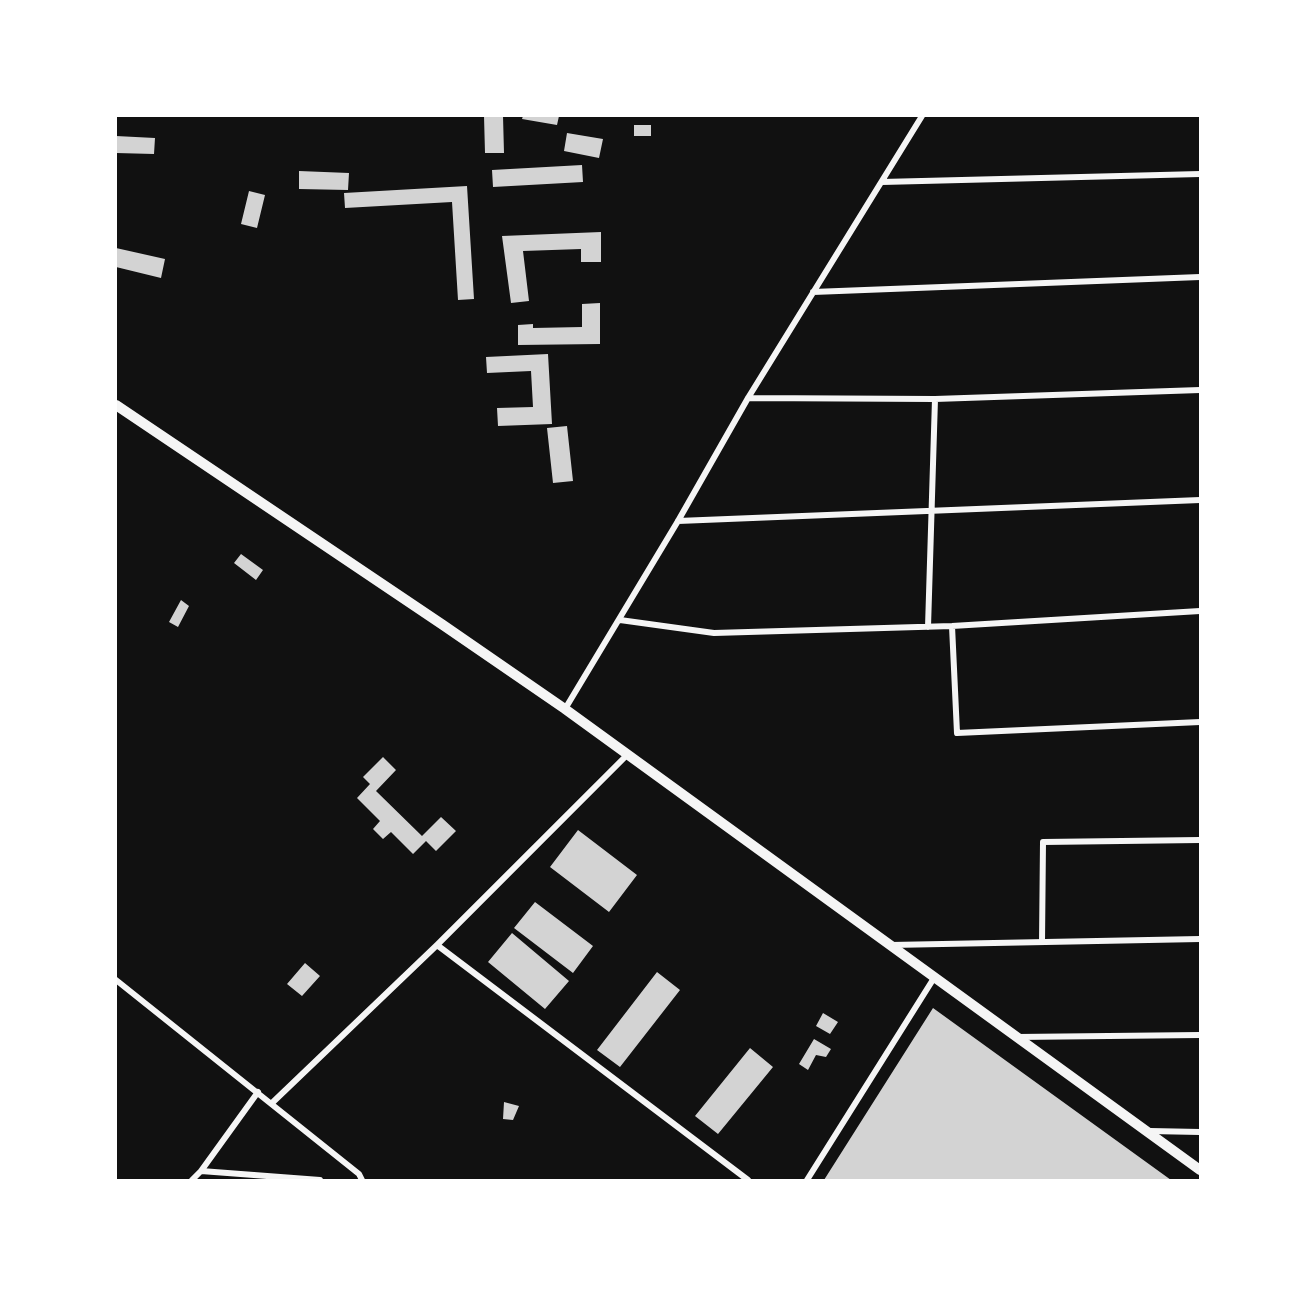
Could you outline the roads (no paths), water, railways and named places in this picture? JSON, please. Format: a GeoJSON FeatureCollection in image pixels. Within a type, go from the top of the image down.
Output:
{"type":"FeatureCollection","features":[{"type":"Feature","properties":{"kind":"main road"},"geometry":{"type":"LineString","coordinates":[[116,405],[565,709],[1200,1171]]}},
{"type":"Feature","properties":{"kind":"street"},"geometry":{"type":"LineString","coordinates":[[565,709],[620,620],[748,398],[922,116]]}},
{"type":"Feature","properties":{"kind":"street"},"geometry":{"type":"LineString","coordinates":[[882,182],[1200,174]]}},
{"type":"Feature","properties":{"kind":"street"},"geometry":{"type":"LineString","coordinates":[[813,292],[1200,277]]}},
{"type":"Feature","properties":{"kind":"street"},"geometry":{"type":"LineString","coordinates":[[748,398],[935,399],[1200,390]]}},
{"type":"Feature","properties":{"kind":"street"},"geometry":{"type":"LineString","coordinates":[[928,627],[935,399]]}},
{"type":"Feature","properties":{"kind":"street"},"geometry":{"type":"LineString","coordinates":[[678,521],[1200,500]]}},
{"type":"Feature","properties":{"kind":"street"},"geometry":{"type":"LineString","coordinates":[[620,620],[714,633],[952,626],[1200,611]]}},
{"type":"Feature","properties":{"kind":"street"},"geometry":{"type":"LineString","coordinates":[[952,626],[957,733],[1200,722]]}},
{"type":"Feature","properties":{"kind":"street"},"geometry":{"type":"LineString","coordinates":[[272,1103],[437,945],[627,755]]}},
{"type":"Feature","properties":{"kind":"street"},"geometry":{"type":"LineString","coordinates":[[1042,942],[1043,842],[1200,839]]}},
{"type":"Feature","properties":{"kind":"street"},"geometry":{"type":"LineString","coordinates":[[888,945],[1200,939]]}},
{"type":"Feature","properties":{"kind":"street"},"geometry":{"type":"LineString","coordinates":[[437,945],[748,1181]]}},
{"type":"Feature","properties":{"kind":"street"},"geometry":{"type":"LineString","coordinates":[[807,1181],[934,978]]}},
{"type":"Feature","properties":{"kind":"street"},"geometry":{"type":"LineString","coordinates":[[116,980],[359,1174],[362,1181]]}},
{"type":"Feature","properties":{"kind":"street"},"geometry":{"type":"LineString","coordinates":[[1016,1037],[1200,1035]]}},
{"type":"Feature","properties":{"kind":"street"},"geometry":{"type":"LineString","coordinates":[[191,1181],[258,1092]]}},
{"type":"Feature","properties":{"kind":"street"},"geometry":{"type":"LineString","coordinates":[[1146,1131],[1200,1132]]}},
{"type":"Feature","properties":{"kind":"street"},"geometry":{"type":"LineString","coordinates":[[201,1171],[320,1181]]}}]}
